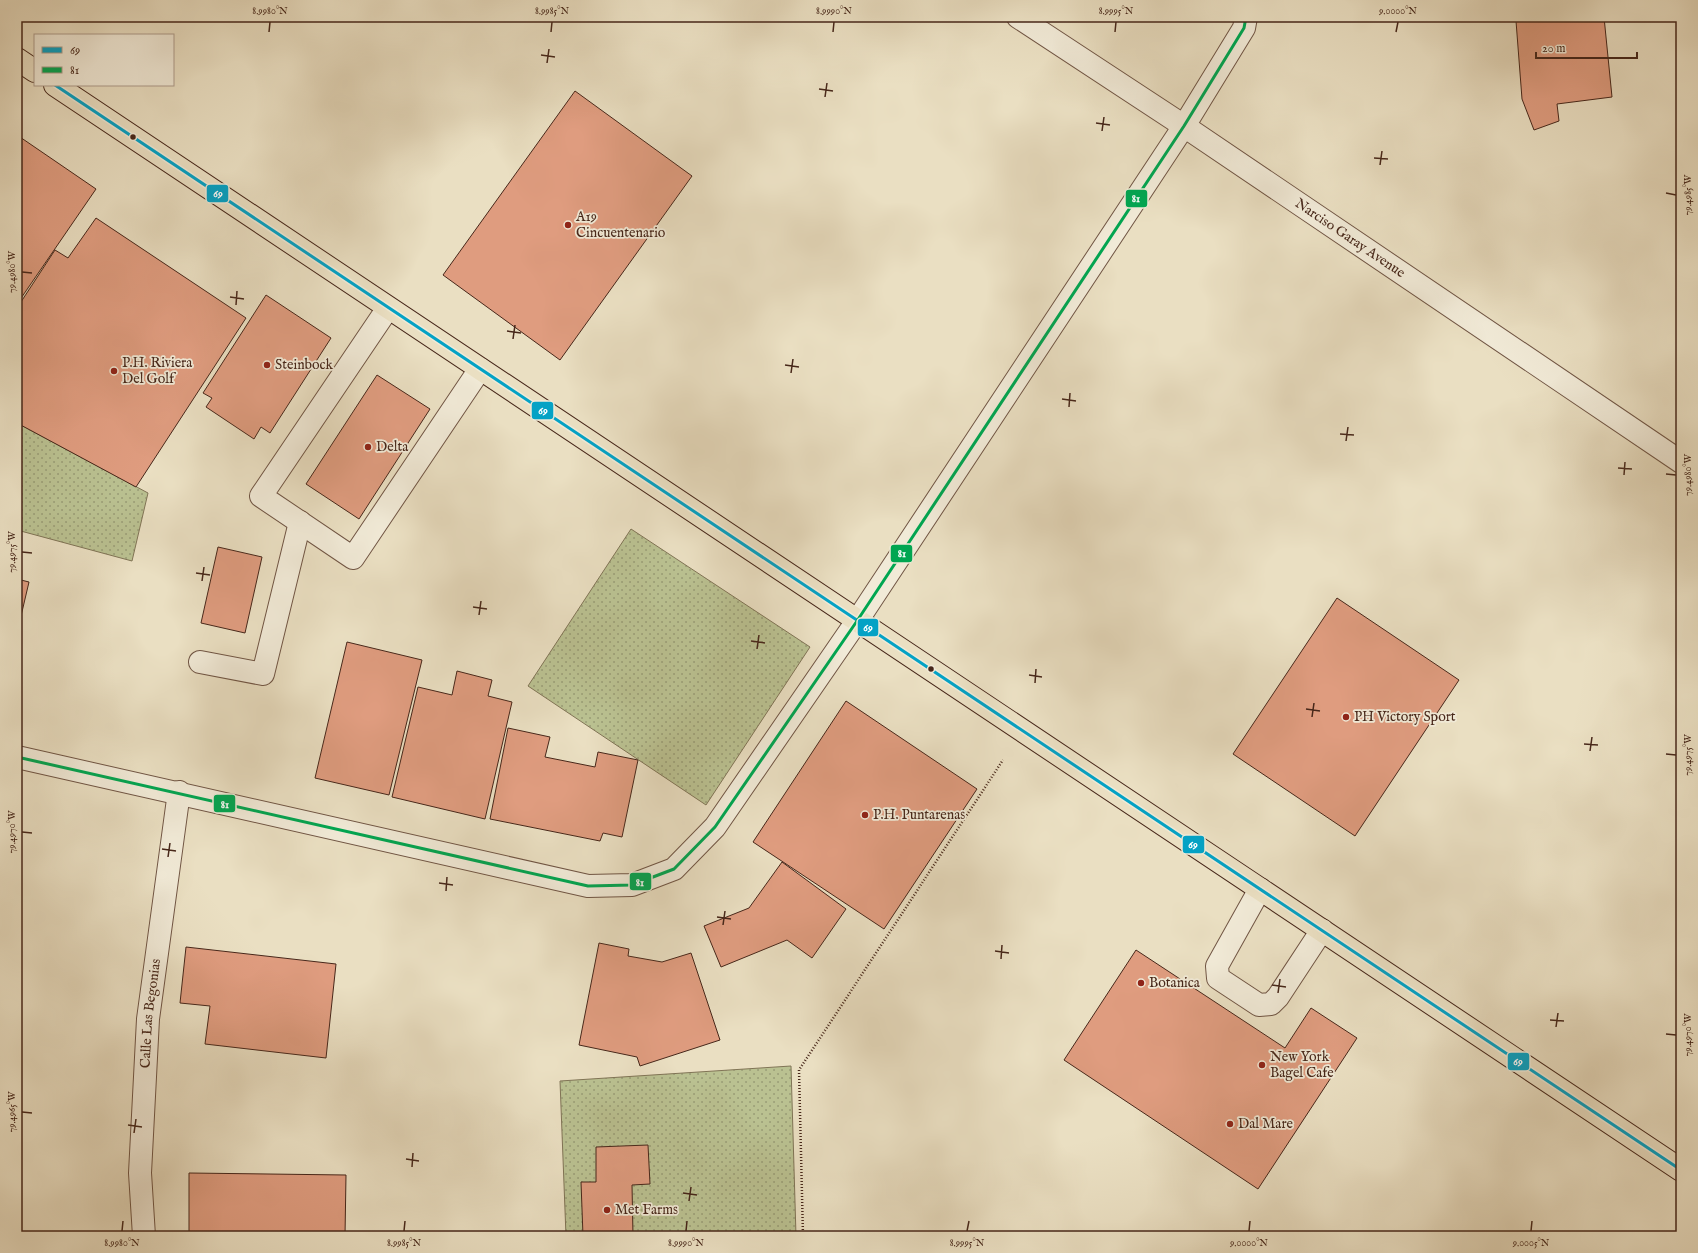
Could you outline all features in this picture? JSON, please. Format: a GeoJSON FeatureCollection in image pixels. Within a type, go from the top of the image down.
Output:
{"type":"FeatureCollection","features":[{"type":"Feature","properties":{"kind":"main road"},"geometry":{"type":"LineString","coordinates":[[17,59],[34,70]]}},
{"type":"Feature","properties":{"kind":"main road"},"geometry":{"type":"LineString","coordinates":[[56,86],[1681,1170]]}},
{"type":"Feature","properties":{"kind":"street","name":"Narciso Garay Avenue"},"geometry":{"type":"LineString","coordinates":[[1018,17],[1184,126],[1681,462]]}},
{"type":"Feature","properties":{"kind":"street"},"geometry":{"type":"LineString","coordinates":[[17,757],[179,792],[588,886],[632,885],[674,869],[715,827],[857,621],[1184,126],[1244,28],[1246,17]]}},
{"type":"Feature","properties":{"kind":"street"},"geometry":{"type":"LineString","coordinates":[[388,308],[261,496],[353,558],[480,369]]}},
{"type":"Feature","properties":{"kind":"street"},"geometry":{"type":"LineString","coordinates":[[200,662],[263,674],[300,522]]}},
{"type":"Feature","properties":{"kind":"street","name":"Calle Las Begonias"},"geometry":{"type":"LineString","coordinates":[[144,1236],[140,1173],[148,1019],[179,792]]}},
{"type":"Feature","properties":{"kind":"street"},"geometry":{"type":"LineString","coordinates":[[1260,889],[1218,966],[1218,978],[1260,1005],[1271,1004],[1278,997],[1322,930]]}},
{"type":"Feature","properties":{"kind":"path"},"geometry":{"type":"LineString","coordinates":[[803,1236],[800,1070],[1003,760]]}},
{"type":"Feature","properties":{"kind":"green space"},"geometry":{"type":"Polygon","coordinates":[[[17,423],[148,493],[132,561],[17,530],[17,423]]]}},
{"type":"Feature","properties":{"kind":"green space"},"geometry":{"type":"Polygon","coordinates":[[[631,529],[810,647],[706,805],[528,686],[631,529]]]}},
{"type":"Feature","properties":{"kind":"green space"},"geometry":{"type":"Polygon","coordinates":[[[791,1066],[796,1236],[566,1236],[560,1081],[791,1066]]]}},
{"type":"Feature","properties":{"kind":"building"},"geometry":{"type":"Polygon","coordinates":[[[1551,17],[1604,17],[1612,97],[1557,104],[1559,121],[1534,130],[1522,99],[1516,21],[1551,17]]]}},
{"type":"Feature","properties":{"kind":"building","name":"A19 Cincuentenario"},"geometry":{"type":"Polygon","coordinates":[[[575,91],[692,176],[560,360],[443,275],[575,91]]]}},
{"type":"Feature","properties":{"kind":"building"},"geometry":{"type":"Polygon","coordinates":[[[17,135],[96,189],[17,304],[17,135]]]}},
{"type":"Feature","properties":{"kind":"building","name":"P.H. Riviera Del Golf"},"geometry":{"type":"Polygon","coordinates":[[[96,218],[246,318],[136,487],[17,423],[17,308],[55,250],[68,258],[96,218]]]}},
{"type":"Feature","properties":{"kind":"building","name":"Steinbock"},"geometry":{"type":"Polygon","coordinates":[[[266,295],[331,338],[270,433],[261,427],[254,439],[206,407],[212,398],[203,393],[266,295]]]}},
{"type":"Feature","properties":{"kind":"building","name":"Delta"},"geometry":{"type":"Polygon","coordinates":[[[377,375],[430,409],[359,519],[306,484],[377,375]]]}},
{"type":"Feature","properties":{"kind":"building"},"geometry":{"type":"Polygon","coordinates":[[[218,547],[262,557],[245,633],[201,623],[218,547]]]}},
{"type":"Feature","properties":{"kind":"building"},"geometry":{"type":"Polygon","coordinates":[[[17,579],[29,582],[17,633],[17,579]]]}},
{"type":"Feature","properties":{"kind":"building","name":"PH Victory Sport"},"geometry":{"type":"Polygon","coordinates":[[[1337,598],[1459,680],[1355,836],[1233,754],[1337,598]]]}},
{"type":"Feature","properties":{"kind":"building"},"geometry":{"type":"Polygon","coordinates":[[[347,642],[422,660],[389,795],[315,778],[347,642]]]}},
{"type":"Feature","properties":{"kind":"building"},"geometry":{"type":"Polygon","coordinates":[[[457,671],[492,680],[488,696],[512,702],[485,819],[392,797],[418,687],[452,695],[457,671]]]}},
{"type":"Feature","properties":{"kind":"building","name":"P.H. Puntarenas"},"geometry":{"type":"Polygon","coordinates":[[[846,701],[977,789],[884,929],[753,842],[846,701]]]}},
{"type":"Feature","properties":{"kind":"building"},"geometry":{"type":"Polygon","coordinates":[[[508,728],[550,737],[545,757],[595,767],[598,752],[638,760],[622,837],[603,833],[600,841],[490,819],[508,728]]]}},
{"type":"Feature","properties":{"kind":"building"},"geometry":{"type":"Polygon","coordinates":[[[782,862],[846,909],[812,958],[787,940],[721,967],[704,926],[749,908],[782,862]]]}},
{"type":"Feature","properties":{"kind":"building"},"geometry":{"type":"Polygon","coordinates":[[[599,943],[629,949],[628,956],[662,962],[691,953],[720,1040],[640,1066],[637,1057],[579,1045],[599,943]]]}},
{"type":"Feature","properties":{"kind":"building"},"geometry":{"type":"Polygon","coordinates":[[[186,947],[336,964],[326,1058],[205,1044],[210,1006],[180,1003],[186,947]]]}},
{"type":"Feature","properties":{"kind":"building","name":"Dal Mare"},"geometry":{"type":"Polygon","coordinates":[[[1136,950],[1285,1048],[1311,1008],[1357,1038],[1258,1189],[1064,1060],[1136,950]]]}},
{"type":"Feature","properties":{"kind":"building","name":"Met Farms"},"geometry":{"type":"Polygon","coordinates":[[[648,1145],[650,1184],[632,1185],[633,1236],[583,1236],[581,1182],[596,1182],[596,1147],[648,1145]]]}},
{"type":"Feature","properties":{"kind":"building"},"geometry":{"type":"Polygon","coordinates":[[[189,1173],[346,1175],[345,1236],[189,1236],[189,1173]]]}},
{"type":"Feature","properties":{"kind":"transit line","name":"81"},"geometry":{"type":"LineString","coordinates":[[17,757],[588,886],[632,885],[674,869],[715,827],[857,621],[1184,126],[1244,28],[1246,17]]}},
{"type":"Feature","properties":{"kind":"transit line","name":"69"},"geometry":{"type":"LineString","coordinates":[[56,86],[1681,1170]]}},
{"type":"Feature","properties":{"kind":"place","name":"A19 Cincuentenario"},"geometry":{"type":"Point","coordinates":[568,225]}},
{"type":"Feature","properties":{"kind":"place","name":"Steinbock"},"geometry":{"type":"Point","coordinates":[267,365]}},
{"type":"Feature","properties":{"kind":"place","name":"P.H. Riviera Del Golf"},"geometry":{"type":"Point","coordinates":[114,371]}},
{"type":"Feature","properties":{"kind":"place","name":"Delta"},"geometry":{"type":"Point","coordinates":[368,447]}},
{"type":"Feature","properties":{"kind":"place","name":"PH Victory Sport"},"geometry":{"type":"Point","coordinates":[1346,717]}},
{"type":"Feature","properties":{"kind":"place","name":"P.H. Puntarenas"},"geometry":{"type":"Point","coordinates":[865,815]}},
{"type":"Feature","properties":{"kind":"place","name":"Botanica"},"geometry":{"type":"Point","coordinates":[1141,983]}},
{"type":"Feature","properties":{"kind":"place","name":"New York Bagel Cafe"},"geometry":{"type":"Point","coordinates":[1262,1065]}},
{"type":"Feature","properties":{"kind":"place","name":"Dal Mare"},"geometry":{"type":"Point","coordinates":[1230,1124]}},
{"type":"Feature","properties":{"kind":"place","name":"Met Farms"},"geometry":{"type":"Point","coordinates":[607,1210]}}]}
